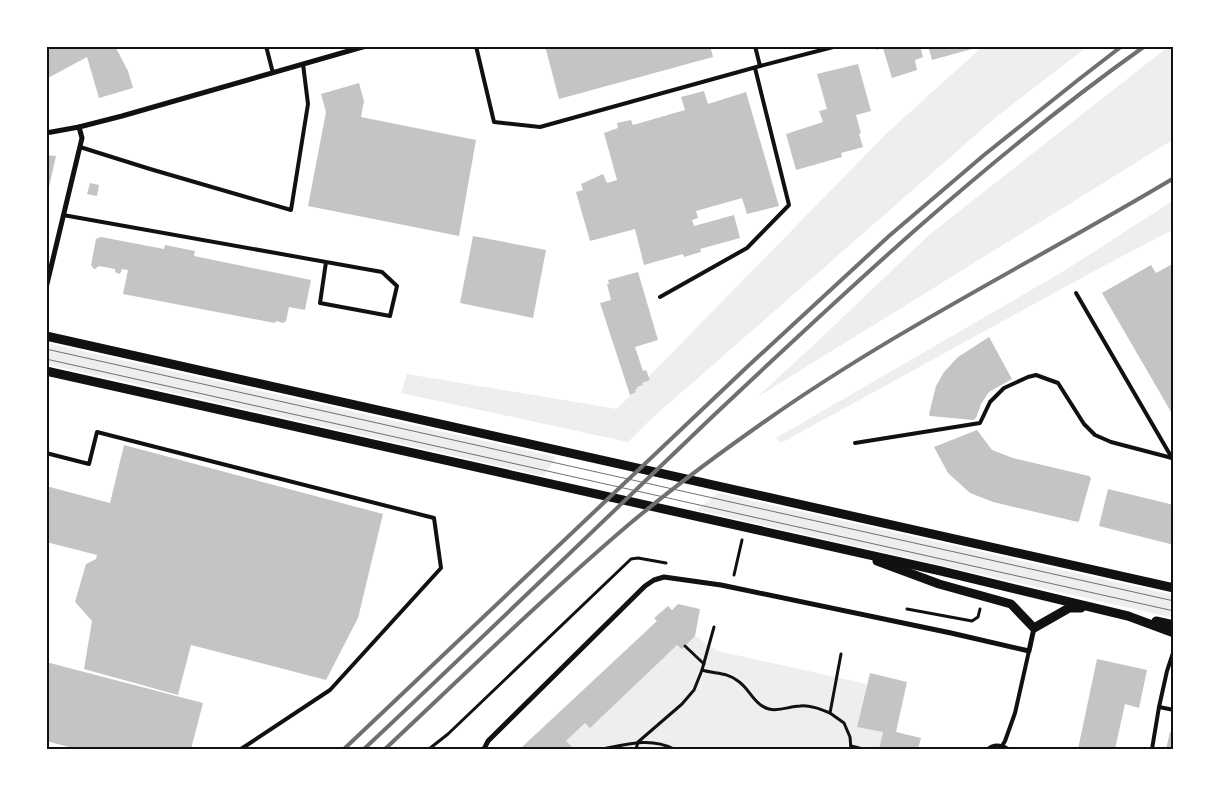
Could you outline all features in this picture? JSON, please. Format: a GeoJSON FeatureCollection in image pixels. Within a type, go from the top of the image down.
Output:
{"type":"FeatureCollection","features":[{"type":"Feature","properties":{"kind":"street"},"geometry":{"type":"LineString","coordinates":[[46,133],[122,116],[366,46]]}},
{"type":"Feature","properties":{"kind":"street"},"geometry":{"type":"LineString","coordinates":[[46,288],[82,138],[79,127]]}},
{"type":"Feature","properties":{"kind":"street"},"geometry":{"type":"LineString","coordinates":[[46,336],[1174,588]]}},
{"type":"Feature","properties":{"kind":"street"},"geometry":{"type":"LineString","coordinates":[[46,371],[942,571],[1128,616],[1174,625]]}},
{"type":"Feature","properties":{"kind":"street"},"geometry":{"type":"LineString","coordinates":[[844,549],[939,584],[1011,604],[1034,628]]}},
{"type":"Feature","properties":{"kind":"street"},"geometry":{"type":"LineString","coordinates":[[484,749],[488,740],[645,586],[654,580],[664,578],[721,585],[1029,651],[1034,628],[1069,608],[1096,608]]}},
{"type":"Feature","properties":{"kind":"street"},"geometry":{"type":"LineString","coordinates":[[1128,616],[1174,632]]}},
{"type":"Feature","properties":{"kind":"lane"},"geometry":{"type":"LineString","coordinates":[[266,46],[273,73]]}},
{"type":"Feature","properties":{"kind":"lane"},"geometry":{"type":"LineString","coordinates":[[476,46],[494,122],[540,127],[837,46]]}},
{"type":"Feature","properties":{"kind":"lane"},"geometry":{"type":"LineString","coordinates":[[755,46],[760,66]]}},
{"type":"Feature","properties":{"kind":"lane"},"geometry":{"type":"LineString","coordinates":[[80,147],[291,210],[308,104],[303,64]]}},
{"type":"Feature","properties":{"kind":"lane"},"geometry":{"type":"LineString","coordinates":[[660,297],[747,248],[789,205],[755,68]]}},
{"type":"Feature","properties":{"kind":"lane"},"geometry":{"type":"LineString","coordinates":[[63,215],[382,272],[397,286],[390,316],[320,303],[326,262]]}},
{"type":"Feature","properties":{"kind":"lane"},"geometry":{"type":"LineString","coordinates":[[1076,293],[1173,458]]}},
{"type":"Feature","properties":{"kind":"lane"},"geometry":{"type":"LineString","coordinates":[[855,443],[980,423],[990,402],[1004,388],[1036,375],[1058,383],[1084,424],[1095,435],[1111,442],[1173,458]]}},
{"type":"Feature","properties":{"kind":"lane"},"geometry":{"type":"LineString","coordinates":[[46,453],[89,464],[97,432],[434,518],[441,568],[330,690],[241,749]]}},
{"type":"Feature","properties":{"kind":"lane"},"geometry":{"type":"LineString","coordinates":[[1152,749],[1167,671],[1174,650]]}},
{"type":"Feature","properties":{"kind":"lane"},"geometry":{"type":"LineString","coordinates":[[1002,746],[1015,713],[1029,651]]}},
{"type":"Feature","properties":{"kind":"lane"},"geometry":{"type":"LineString","coordinates":[[1167,671],[1174,673]]}},
{"type":"Feature","properties":{"kind":"lane"},"geometry":{"type":"LineString","coordinates":[[1159,707],[1174,710]]}},
{"type":"Feature","properties":{"kind":"lane"},"geometry":{"type":"LineString","coordinates":[[988,749],[996,746],[1008,749]]}},
{"type":"Feature","properties":{"kind":"path"},"geometry":{"type":"LineString","coordinates":[[734,576],[745,527]]}},
{"type":"Feature","properties":{"kind":"path"},"geometry":{"type":"LineString","coordinates":[[429,749],[448,734],[631,559],[638,558],[667,563]]}},
{"type":"Feature","properties":{"kind":"path"},"geometry":{"type":"LineString","coordinates":[[905,608],[972,621],[978,617],[983,596]]}},
{"type":"Feature","properties":{"kind":"path"},"geometry":{"type":"LineString","coordinates":[[636,749],[638,742],[682,704],[694,690],[704,664],[714,626]]}},
{"type":"Feature","properties":{"kind":"path"},"geometry":{"type":"LineString","coordinates":[[685,646],[704,664]]}},
{"type":"Feature","properties":{"kind":"path"},"geometry":{"type":"LineString","coordinates":[[830,713],[841,654]]}},
{"type":"Feature","properties":{"kind":"path"},"geometry":{"type":"LineString","coordinates":[[702,670],[724,674],[739,681],[760,705],[769,709],[779,710],[801,706],[818,708],[830,713],[844,723],[850,737],[851,747],[863,749]]}},
{"type":"Feature","properties":{"kind":"path"},"geometry":{"type":"LineString","coordinates":[[603,749],[638,742],[666,745],[674,749]]}},
{"type":"Feature","properties":{"kind":"shaded area"},"geometry":{"type":"Polygon","coordinates":[[[983,46],[1088,46],[995,118],[651,419],[628,442],[401,393],[407,374],[617,409],[887,133],[983,46]]]}},
{"type":"Feature","properties":{"kind":"shaded area"},"geometry":{"type":"Polygon","coordinates":[[[1169,46],[1174,46],[1174,139],[756,398],[929,235],[1169,46]]]}},
{"type":"Feature","properties":{"kind":"shaded area"},"geometry":{"type":"Polygon","coordinates":[[[1174,200],[1174,229],[781,443],[776,438],[1064,271],[1174,200]]]}},
{"type":"Feature","properties":{"kind":"shaded area"},"geometry":{"type":"Polygon","coordinates":[[[46,343],[556,457],[544,476],[46,364],[46,343]]]}},
{"type":"Feature","properties":{"kind":"shaded area"},"geometry":{"type":"Polygon","coordinates":[[[718,493],[1174,595],[1174,618],[697,510],[718,493]]]}},
{"type":"Feature","properties":{"kind":"shaded area"},"geometry":{"type":"Polygon","coordinates":[[[695,636],[718,651],[867,684],[857,727],[883,732],[879,749],[574,749],[566,741],[677,645],[695,636]]]}},
{"type":"Feature","properties":{"kind":"building"},"geometry":{"type":"Polygon","coordinates":[[[46,46],[115,46],[128,71],[133,88],[99,98],[87,57],[46,79],[46,46]]]}},
{"type":"Feature","properties":{"kind":"building"},"geometry":{"type":"Polygon","coordinates":[[[545,46],[710,46],[713,57],[559,99],[545,46]]]}},
{"type":"Feature","properties":{"kind":"building"},"geometry":{"type":"Polygon","coordinates":[[[875,46],[920,46],[923,57],[915,60],[917,70],[892,78],[883,48],[876,50],[875,46]]]}},
{"type":"Feature","properties":{"kind":"building"},"geometry":{"type":"Polygon","coordinates":[[[928,46],[979,46],[979,47],[932,60],[928,46]]]}},
{"type":"Feature","properties":{"kind":"building"},"geometry":{"type":"Polygon","coordinates":[[[858,64],[871,111],[856,115],[863,147],[841,153],[842,157],[796,170],[786,134],[823,122],[819,111],[827,109],[817,74],[858,64]]]}},
{"type":"Feature","properties":{"kind":"building"},"geometry":{"type":"Polygon","coordinates":[[[359,83],[364,101],[361,117],[476,140],[459,236],[308,206],[326,112],[321,94],[359,83]]]}},
{"type":"Feature","properties":{"kind":"building"},"geometry":{"type":"Polygon","coordinates":[[[704,91],[708,104],[746,92],[779,206],[747,214],[742,198],[696,211],[698,218],[692,220],[694,226],[734,215],[740,238],[700,249],[701,252],[684,257],[683,254],[644,265],[635,229],[590,241],[576,192],[583,190],[581,184],[603,174],[607,183],[617,180],[604,133],[618,128],[617,123],[631,120],[633,125],[685,110],[681,97],[704,91]]]}},
{"type":"Feature","properties":{"kind":"building"},"geometry":{"type":"Polygon","coordinates":[[[46,155],[56,156],[47,196],[46,196],[46,155]]]}},
{"type":"Feature","properties":{"kind":"building"},"geometry":{"type":"Polygon","coordinates":[[[90,183],[99,185],[97,196],[87,194],[90,183]]]}},
{"type":"Feature","properties":{"kind":"building"},"geometry":{"type":"Polygon","coordinates":[[[473,236],[546,250],[533,318],[460,303],[473,236]]]}},
{"type":"Feature","properties":{"kind":"building"},"geometry":{"type":"Polygon","coordinates":[[[101,237],[164,249],[165,245],[195,251],[194,256],[311,280],[305,310],[289,307],[286,321],[283,323],[276,321],[275,323],[123,294],[128,270],[122,269],[119,274],[115,272],[115,269],[99,266],[95,269],[91,265],[96,239],[101,237]]]}},
{"type":"Feature","properties":{"kind":"building"},"geometry":{"type":"Polygon","coordinates":[[[1174,263],[1174,417],[1102,293],[1151,265],[1156,273],[1174,263]]]}},
{"type":"Feature","properties":{"kind":"building"},"geometry":{"type":"Polygon","coordinates":[[[638,272],[658,340],[635,347],[643,371],[646,370],[650,380],[642,383],[643,385],[635,390],[636,392],[630,395],[600,303],[611,300],[607,284],[609,284],[608,280],[638,272]]]}},
{"type":"Feature","properties":{"kind":"building"},"geometry":{"type":"Polygon","coordinates":[[[989,337],[1012,379],[989,392],[981,404],[976,418],[973,420],[930,416],[936,386],[944,372],[958,357],[989,337]]]}},
{"type":"Feature","properties":{"kind":"building"},"geometry":{"type":"Polygon","coordinates":[[[977,430],[992,450],[1013,458],[1089,476],[1091,478],[1079,521],[993,502],[970,493],[948,473],[934,447],[977,430]]]}},
{"type":"Feature","properties":{"kind":"building"},"geometry":{"type":"Polygon","coordinates":[[[124,445],[383,514],[358,618],[326,680],[191,645],[178,695],[84,669],[92,621],[75,602],[86,564],[96,559],[97,555],[46,542],[46,486],[110,503],[124,445]]]}},
{"type":"Feature","properties":{"kind":"building"},"geometry":{"type":"Polygon","coordinates":[[[1108,489],[1174,505],[1174,545],[1099,526],[1108,489]]]}},
{"type":"Feature","properties":{"kind":"building"},"geometry":{"type":"Polygon","coordinates":[[[678,604],[700,609],[695,636],[682,649],[677,645],[590,728],[585,723],[566,741],[574,749],[523,749],[522,747],[657,621],[654,618],[668,606],[672,610],[678,604]]]}},
{"type":"Feature","properties":{"kind":"building"},"geometry":{"type":"Polygon","coordinates":[[[1097,659],[1147,670],[1139,708],[1125,704],[1115,749],[1078,749],[1097,659]]]}},
{"type":"Feature","properties":{"kind":"building"},"geometry":{"type":"Polygon","coordinates":[[[46,662],[203,703],[191,749],[77,749],[46,741],[46,662]]]}},
{"type":"Feature","properties":{"kind":"building"},"geometry":{"type":"Polygon","coordinates":[[[870,673],[907,682],[896,732],[921,738],[918,749],[879,749],[883,732],[857,727],[870,673]]]}},
{"type":"Feature","properties":{"kind":"building"},"geometry":{"type":"Polygon","coordinates":[[[1170,732],[1174,733],[1174,749],[1166,749],[1170,732]]]}},
{"type":"Feature","properties":{"kind":"tram line"},"geometry":{"type":"LineString","coordinates":[[46,349],[1174,601]]}},
{"type":"Feature","properties":{"kind":"tram line"},"geometry":{"type":"LineString","coordinates":[[46,359],[1174,611]]}},
{"type":"Feature","properties":{"kind":"railway"},"geometry":{"type":"LineString","coordinates":[[344,749],[747,367],[889,236],[984,155],[1122,46]]}},
{"type":"Feature","properties":{"kind":"railway"},"geometry":{"type":"LineString","coordinates":[[364,749],[712,417],[869,271],[976,177],[1031,132],[1145,46]]}},
{"type":"Feature","properties":{"kind":"railway"},"geometry":{"type":"LineString","coordinates":[[385,749],[565,580],[627,526],[694,472],[813,388],[966,296],[1174,178]]}}]}
